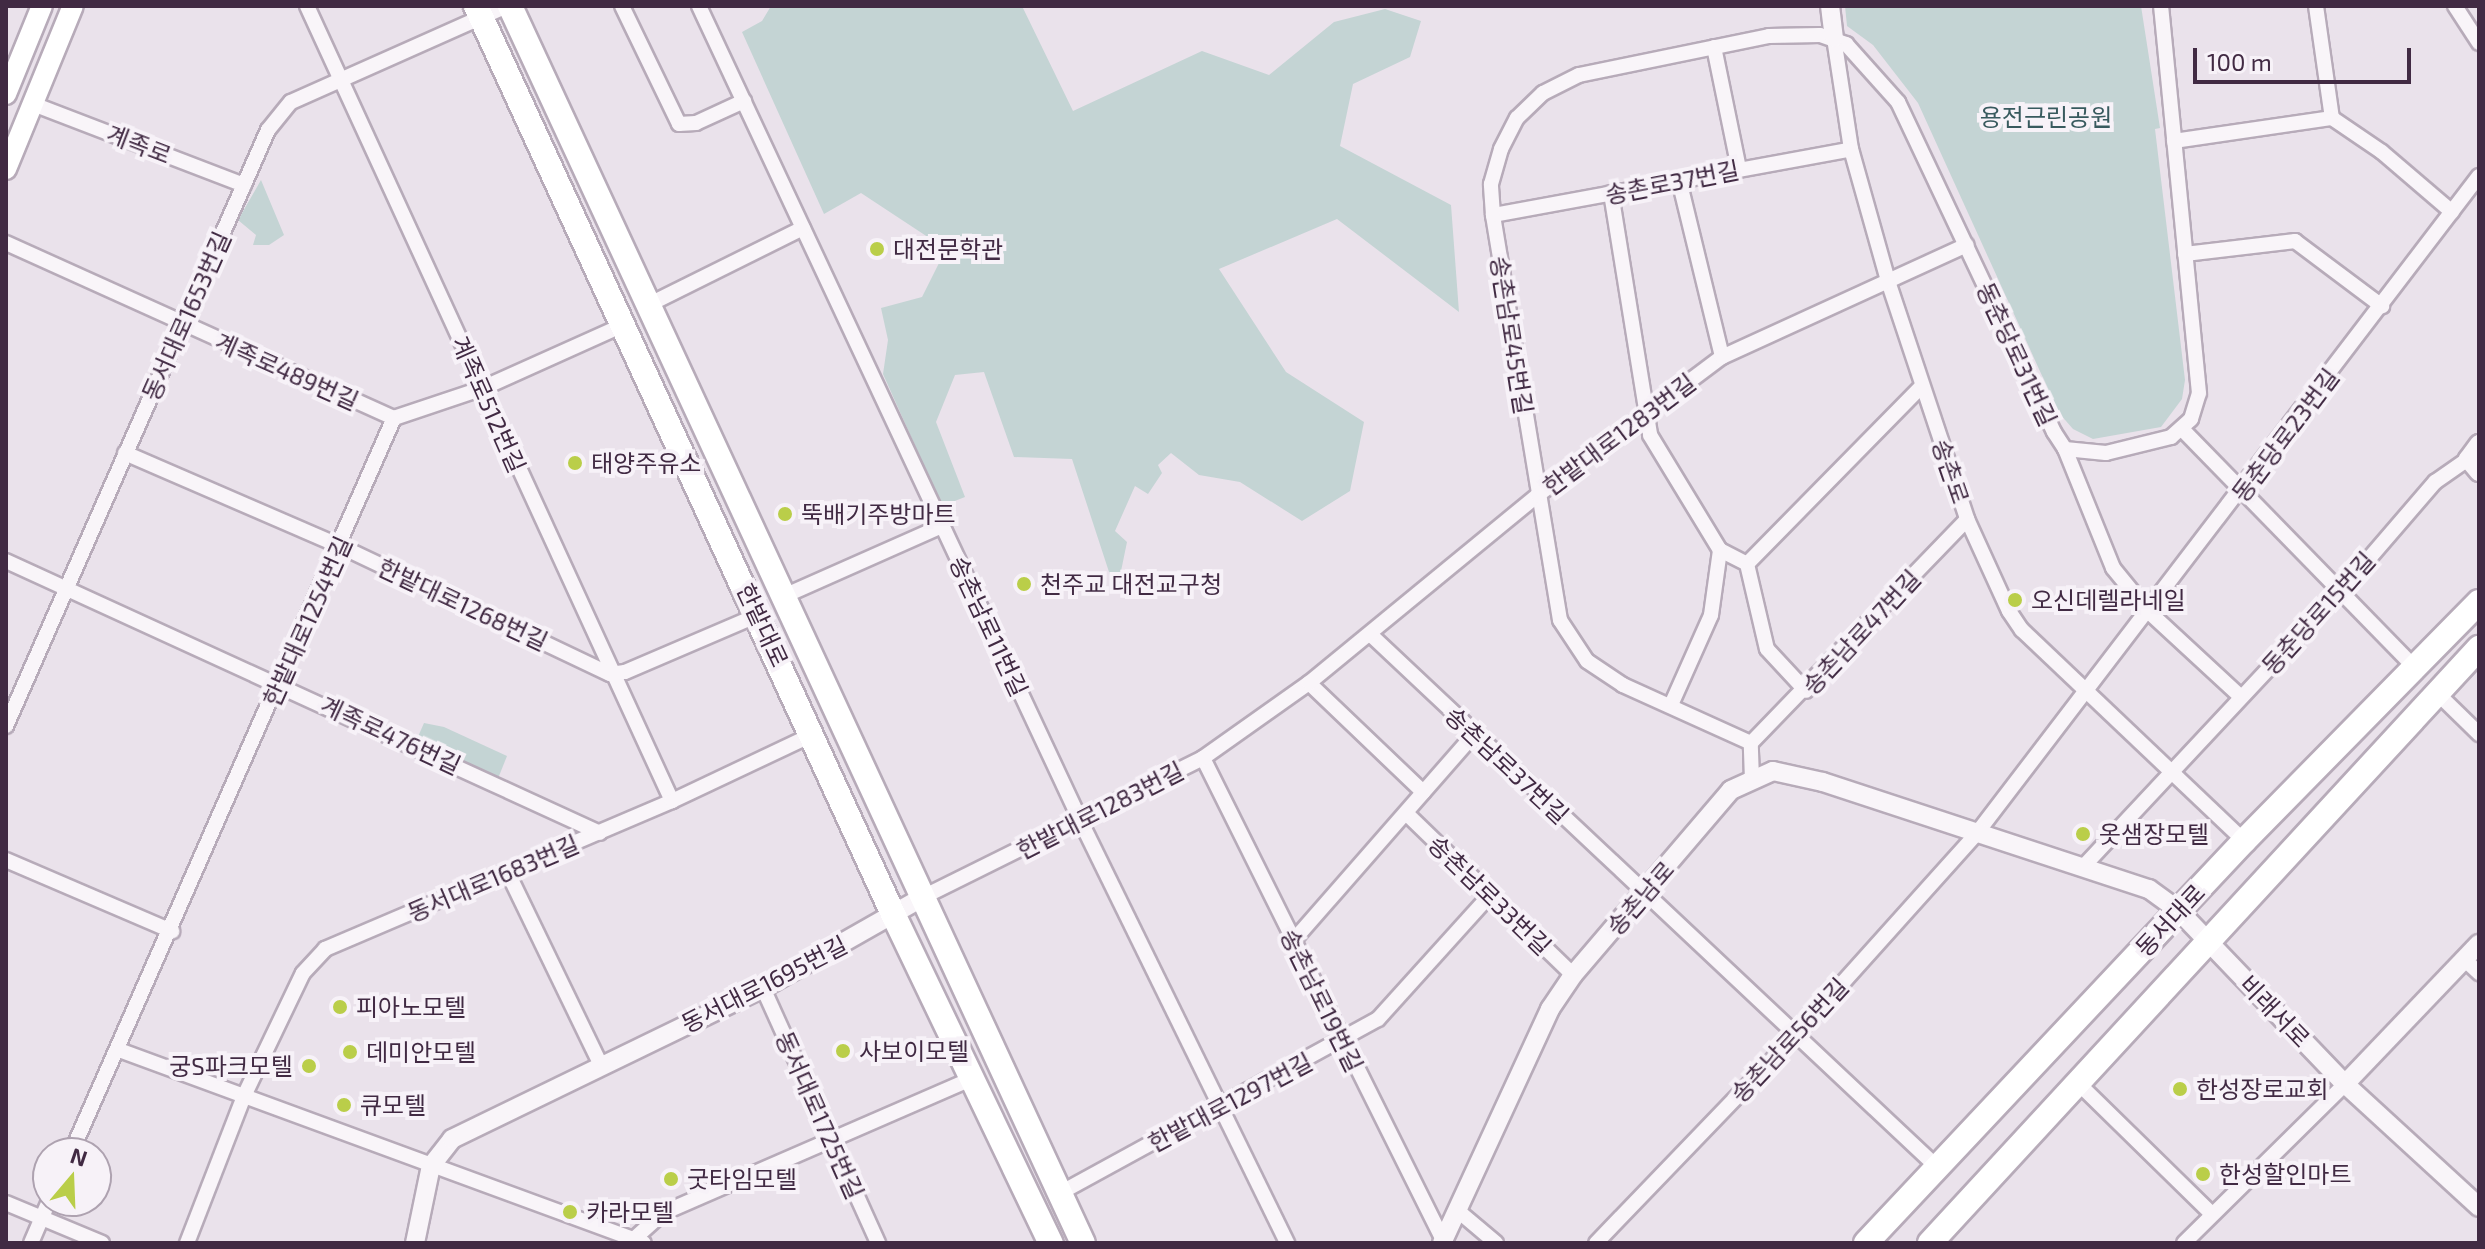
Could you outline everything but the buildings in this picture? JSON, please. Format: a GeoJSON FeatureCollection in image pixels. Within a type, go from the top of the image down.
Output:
{"type":"FeatureCollection","features":[{"type":"Feature","properties":{"kind":"main road"},"geometry":{"type":"LineString","coordinates":[[6,94],[42,6]]}},
{"type":"Feature","properties":{"kind":"main road"},"geometry":{"type":"LineString","coordinates":[[6,169],[73,6]]}},
{"type":"Feature","properties":{"kind":"main road","name":"한밭대로"},"geometry":{"type":"LineString","coordinates":[[509,6],[1083,1243]]}},
{"type":"Feature","properties":{"kind":"main road","name":"한밭대로"},"geometry":{"type":"LineString","coordinates":[[478,12],[814,734],[894,916],[1051,1243]]}},
{"type":"Feature","properties":{"kind":"main road","name":"동서대로"},"geometry":{"type":"LineString","coordinates":[[1866,1243],[2244,841],[2479,602]]}},
{"type":"Feature","properties":{"kind":"main road","name":"동서대로"},"geometry":{"type":"LineString","coordinates":[[1930,1243],[2479,648]]}},
{"type":"Feature","properties":{"kind":"street","name":"계족로512번길"},"geometry":{"type":"LineString","coordinates":[[307,6],[483,388],[610,674],[672,801]]}},
{"type":"Feature","properties":{"kind":"street","name":"동서대로1653번길"},"geometry":{"type":"LineString","coordinates":[[6,726],[268,130],[291,102],[340,76],[478,12],[509,6]]}},
{"type":"Feature","properties":{"kind":"street"},"geometry":{"type":"LineString","coordinates":[[622,6],[679,124],[696,123],[744,101]]}},
{"type":"Feature","properties":{"kind":"street","name":"송촌남로11번길"},"geometry":{"type":"LineString","coordinates":[[699,6],[1081,822],[1224,1105],[1287,1243]]}},
{"type":"Feature","properties":{"kind":"street","name":"송촌로"},"geometry":{"type":"LineString","coordinates":[[1830,6],[1851,149],[1888,281],[1967,519],[2016,621],[2244,841]]}},
{"type":"Feature","properties":{"kind":"street"},"geometry":{"type":"LineString","coordinates":[[2161,6],[2199,393],[2182,429],[2414,667]]}},
{"type":"Feature","properties":{"kind":"street"},"geometry":{"type":"LineString","coordinates":[[2316,6],[2332,118]]}},
{"type":"Feature","properties":{"kind":"street"},"geometry":{"type":"LineString","coordinates":[[2455,6],[2479,43]]}},
{"type":"Feature","properties":{"kind":"street","name":"송촌남로45번길"},"geometry":{"type":"LineString","coordinates":[[1751,743],[1623,685],[1587,661],[1560,620],[1493,215],[1491,184],[1501,149],[1517,118],[1543,93],[1579,75],[1769,36],[1834,38]]}},
{"type":"Feature","properties":{"kind":"street","name":"동춘당로31번길"},"geometry":{"type":"LineString","coordinates":[[1834,38],[1853,50],[1898,102],[2065,449],[2106,453],[2171,437],[2182,429]]}},
{"type":"Feature","properties":{"kind":"street"},"geometry":{"type":"LineString","coordinates":[[1714,47],[1739,169]]}},
{"type":"Feature","properties":{"kind":"street","name":"계족로"},"geometry":{"type":"LineString","coordinates":[[33,104],[244,185]]}},
{"type":"Feature","properties":{"kind":"street"},"geometry":{"type":"LineString","coordinates":[[2174,141],[2332,118],[2382,152],[2452,212]]}},
{"type":"Feature","properties":{"kind":"street","name":"송촌로37번길"},"geometry":{"type":"LineString","coordinates":[[1493,215],[1851,149]]}},
{"type":"Feature","properties":{"kind":"street","name":"동춘당로23번길"},"geometry":{"type":"LineString","coordinates":[[2088,691],[2479,176]]}},
{"type":"Feature","properties":{"kind":"street"},"geometry":{"type":"LineString","coordinates":[[1679,180],[1722,357]]}},
{"type":"Feature","properties":{"kind":"street"},"geometry":{"type":"LineString","coordinates":[[1611,193],[1650,435],[1720,550],[1747,564],[1767,649],[1806,691]]}},
{"type":"Feature","properties":{"kind":"street"},"geometry":{"type":"LineString","coordinates":[[646,306],[803,228]]}},
{"type":"Feature","properties":{"kind":"street"},"geometry":{"type":"LineString","coordinates":[[2185,254],[2295,241],[2382,306]]}},
{"type":"Feature","properties":{"kind":"street","name":"계족로489번길"},"geometry":{"type":"LineString","coordinates":[[6,243],[394,418]]}},
{"type":"Feature","properties":{"kind":"street","name":"한밭대로1283번길"},"geometry":{"type":"LineString","coordinates":[[923,897],[1081,822],[1203,758],[1309,683],[1538,495],[1722,357],[1967,245]]}},
{"type":"Feature","properties":{"kind":"street"},"geometry":{"type":"LineString","coordinates":[[394,418],[483,388],[623,325]]}},
{"type":"Feature","properties":{"kind":"street"},"geometry":{"type":"LineString","coordinates":[[1747,564],[1922,386]]}},
{"type":"Feature","properties":{"kind":"street","name":"한밭대로1254번길"},"geometry":{"type":"LineString","coordinates":[[78,1137],[172,931],[394,418]]}},
{"type":"Feature","properties":{"kind":"street"},"geometry":{"type":"LineString","coordinates":[[2065,449],[2113,568],[2149,612],[2241,697]]}},
{"type":"Feature","properties":{"kind":"street","name":"한밭대로1268번길"},"geometry":{"type":"LineString","coordinates":[[125,453],[340,546],[610,674]]}},
{"type":"Feature","properties":{"kind":"street","name":"동춘당로15번길"},"geometry":{"type":"LineString","coordinates":[[2082,868],[2342,590],[2435,482],[2476,457]]}},
{"type":"Feature","properties":{"kind":"street","name":"송촌남로47번길"},"geometry":{"type":"LineString","coordinates":[[1751,743],[1806,691],[1967,519]]}},
{"type":"Feature","properties":{"kind":"street"},"geometry":{"type":"LineString","coordinates":[[784,596],[942,526]]}},
{"type":"Feature","properties":{"kind":"street"},"geometry":{"type":"LineString","coordinates":[[1671,705],[1711,615],[1720,550]]}},
{"type":"Feature","properties":{"kind":"street","name":"계족로476번길"},"geometry":{"type":"LineString","coordinates":[[6,561],[279,682],[600,833]]}},
{"type":"Feature","properties":{"kind":"street"},"geometry":{"type":"LineString","coordinates":[[610,674],[625,672],[758,615]]}},
{"type":"Feature","properties":{"kind":"street","name":"송촌남로37번길"},"geometry":{"type":"LineString","coordinates":[[1371,635],[1937,1167]]}},
{"type":"Feature","properties":{"kind":"street"},"geometry":{"type":"LineString","coordinates":[[1309,683],[1423,792]]}},
{"type":"Feature","properties":{"kind":"street"},"geometry":{"type":"LineString","coordinates":[[1977,833],[2088,691]]}},
{"type":"Feature","properties":{"kind":"street"},"geometry":{"type":"LineString","coordinates":[[2437,693],[2479,734]]}},
{"type":"Feature","properties":{"kind":"street","name":"동서대로1683번길"},"geometry":{"type":"LineString","coordinates":[[187,1243],[244,1096],[303,973],[325,949],[600,833],[814,734]]}},
{"type":"Feature","properties":{"kind":"street"},"geometry":{"type":"LineString","coordinates":[[1293,941],[1474,734]]}},
{"type":"Feature","properties":{"kind":"street"},"geometry":{"type":"LineString","coordinates":[[1751,743],[1752,780]]}},
{"type":"Feature","properties":{"kind":"street","name":"송촌남로19번길"},"geometry":{"type":"LineString","coordinates":[[1203,758],[1443,1241]]}},
{"type":"Feature","properties":{"kind":"street","name":"송촌남로"},"geometry":{"type":"LineString","coordinates":[[1443,1241],[1550,1009],[1573,975],[1731,790],[1752,780],[1773,771],[1823,782],[2149,889],[2179,911]]}},
{"type":"Feature","properties":{"kind":"street","name":"송촌남로33번길"},"geometry":{"type":"LineString","coordinates":[[1407,814],[1573,975]]}},
{"type":"Feature","properties":{"kind":"street","name":"송촌남로56번길"},"geometry":{"type":"LineString","coordinates":[[1596,1243],[1795,1036],[1977,833]]}},
{"type":"Feature","properties":{"kind":"street"},"geometry":{"type":"LineString","coordinates":[[6,860],[172,931]]}},
{"type":"Feature","properties":{"kind":"street"},"geometry":{"type":"LineString","coordinates":[[508,873],[601,1065]]}},
{"type":"Feature","properties":{"kind":"street","name":"한밭대로1297번길"},"geometry":{"type":"LineString","coordinates":[[1060,1193],[1342,1043],[1378,1019],[1490,895]]}},
{"type":"Feature","properties":{"kind":"street","name":"동서대로1695번길"},"geometry":{"type":"LineString","coordinates":[[415,1243],[431,1166],[452,1139],[478,1122],[763,988],[923,897]]}},
{"type":"Feature","properties":{"kind":"street","name":"비래서로"},"geometry":{"type":"LineString","coordinates":[[2179,911],[2345,1084],[2479,1207]]}},
{"type":"Feature","properties":{"kind":"street"},"geometry":{"type":"LineString","coordinates":[[2184,1243],[2345,1084],[2479,944]]}},
{"type":"Feature","properties":{"kind":"street"},"geometry":{"type":"LineString","coordinates":[[2464,959],[2479,973]]}},
{"type":"Feature","properties":{"kind":"street","name":"동서대로1725번길"},"geometry":{"type":"LineString","coordinates":[[763,988],[878,1243]]}},
{"type":"Feature","properties":{"kind":"street"},"geometry":{"type":"LineString","coordinates":[[119,1050],[638,1241],[663,1213],[830,1137],[973,1078]]}},
{"type":"Feature","properties":{"kind":"street"},"geometry":{"type":"LineString","coordinates":[[2078,1083],[2212,1214]]}},
{"type":"Feature","properties":{"kind":"street"},"geometry":{"type":"LineString","coordinates":[[6,1203],[102,1243]]}},
{"type":"Feature","properties":{"kind":"street"},"geometry":{"type":"LineString","coordinates":[[1457,1210],[1496,1243]]}},
{"type":"Feature","properties":{"kind":"street"},"geometry":{"type":"LineString","coordinates":[[31,1243],[42,1218]]}},
{"type":"Feature","properties":{"kind":"green space"},"geometry":{"type":"Polygon","coordinates":[[[771,6],[1022,6],[1073,111],[1202,51],[1269,75],[1334,22],[1385,9],[1421,21],[1410,57],[1353,84],[1340,146],[1451,205],[1459,312],[1337,219],[1219,269],[1286,372],[1364,422],[1350,491],[1302,521],[1240,482],[1199,475],[1171,453],[1158,465],[1162,473],[1148,494],[1135,486],[1115,531],[1127,542],[1120,576],[1110,575],[1072,459],[1014,457],[984,372],[955,375],[936,422],[965,497],[942,506],[883,374],[888,340],[881,308],[922,297],[946,249],[861,193],[824,214],[742,32],[762,21],[771,6]]]}},
{"type":"Feature","properties":{"kind":"green space","name":"용전근린공원"},"geometry":{"type":"Polygon","coordinates":[[[1845,6],[2141,6],[2160,128],[2155,129],[2185,380],[2182,399],[2161,427],[2093,439],[2073,429],[2059,413],[1918,103],[1873,45],[1847,26],[1845,6]]]}},
{"type":"Feature","properties":{"kind":"green space"},"geometry":{"type":"Polygon","coordinates":[[[261,180],[284,235],[269,245],[253,245],[256,235],[238,220],[261,180]]]}},
{"type":"Feature","properties":{"kind":"green space"},"geometry":{"type":"Polygon","coordinates":[[[424,723],[444,727],[507,756],[495,786],[414,746],[424,723]]]}},
{"type":"Feature","properties":{"kind":"place","name":"대전문학관"},"geometry":{"type":"Point","coordinates":[877,249]}},
{"type":"Feature","properties":{"kind":"place","name":"태양주유소"},"geometry":{"type":"Point","coordinates":[575,463]}},
{"type":"Feature","properties":{"kind":"place","name":"뚝배기주방마트"},"geometry":{"type":"Point","coordinates":[785,514]}},
{"type":"Feature","properties":{"kind":"place","name":"천주교 대전교구청"},"geometry":{"type":"Point","coordinates":[1024,584]}},
{"type":"Feature","properties":{"kind":"place","name":"오신데렐라네일"},"geometry":{"type":"Point","coordinates":[2015,600]}},
{"type":"Feature","properties":{"kind":"place","name":"옷샘장모텔"},"geometry":{"type":"Point","coordinates":[2083,834]}},
{"type":"Feature","properties":{"kind":"place","name":"피아노모텔"},"geometry":{"type":"Point","coordinates":[340,1007]}},
{"type":"Feature","properties":{"kind":"place","name":"사보이모텔"},"geometry":{"type":"Point","coordinates":[843,1051]}},
{"type":"Feature","properties":{"kind":"place","name":"데미안모텔"},"geometry":{"type":"Point","coordinates":[350,1052]}},
{"type":"Feature","properties":{"kind":"place","name":"궁S파크모텔"},"geometry":{"type":"Point","coordinates":[309,1066]}},
{"type":"Feature","properties":{"kind":"place","name":"한성장로교회"},"geometry":{"type":"Point","coordinates":[2180,1089]}},
{"type":"Feature","properties":{"kind":"place","name":"큐모텔"},"geometry":{"type":"Point","coordinates":[344,1105]}},
{"type":"Feature","properties":{"kind":"place","name":"한성할인마트"},"geometry":{"type":"Point","coordinates":[2203,1174]}},
{"type":"Feature","properties":{"kind":"place","name":"굿타임모텔"},"geometry":{"type":"Point","coordinates":[671,1179]}},
{"type":"Feature","properties":{"kind":"place","name":"카라모텔"},"geometry":{"type":"Point","coordinates":[570,1212]}}]}
